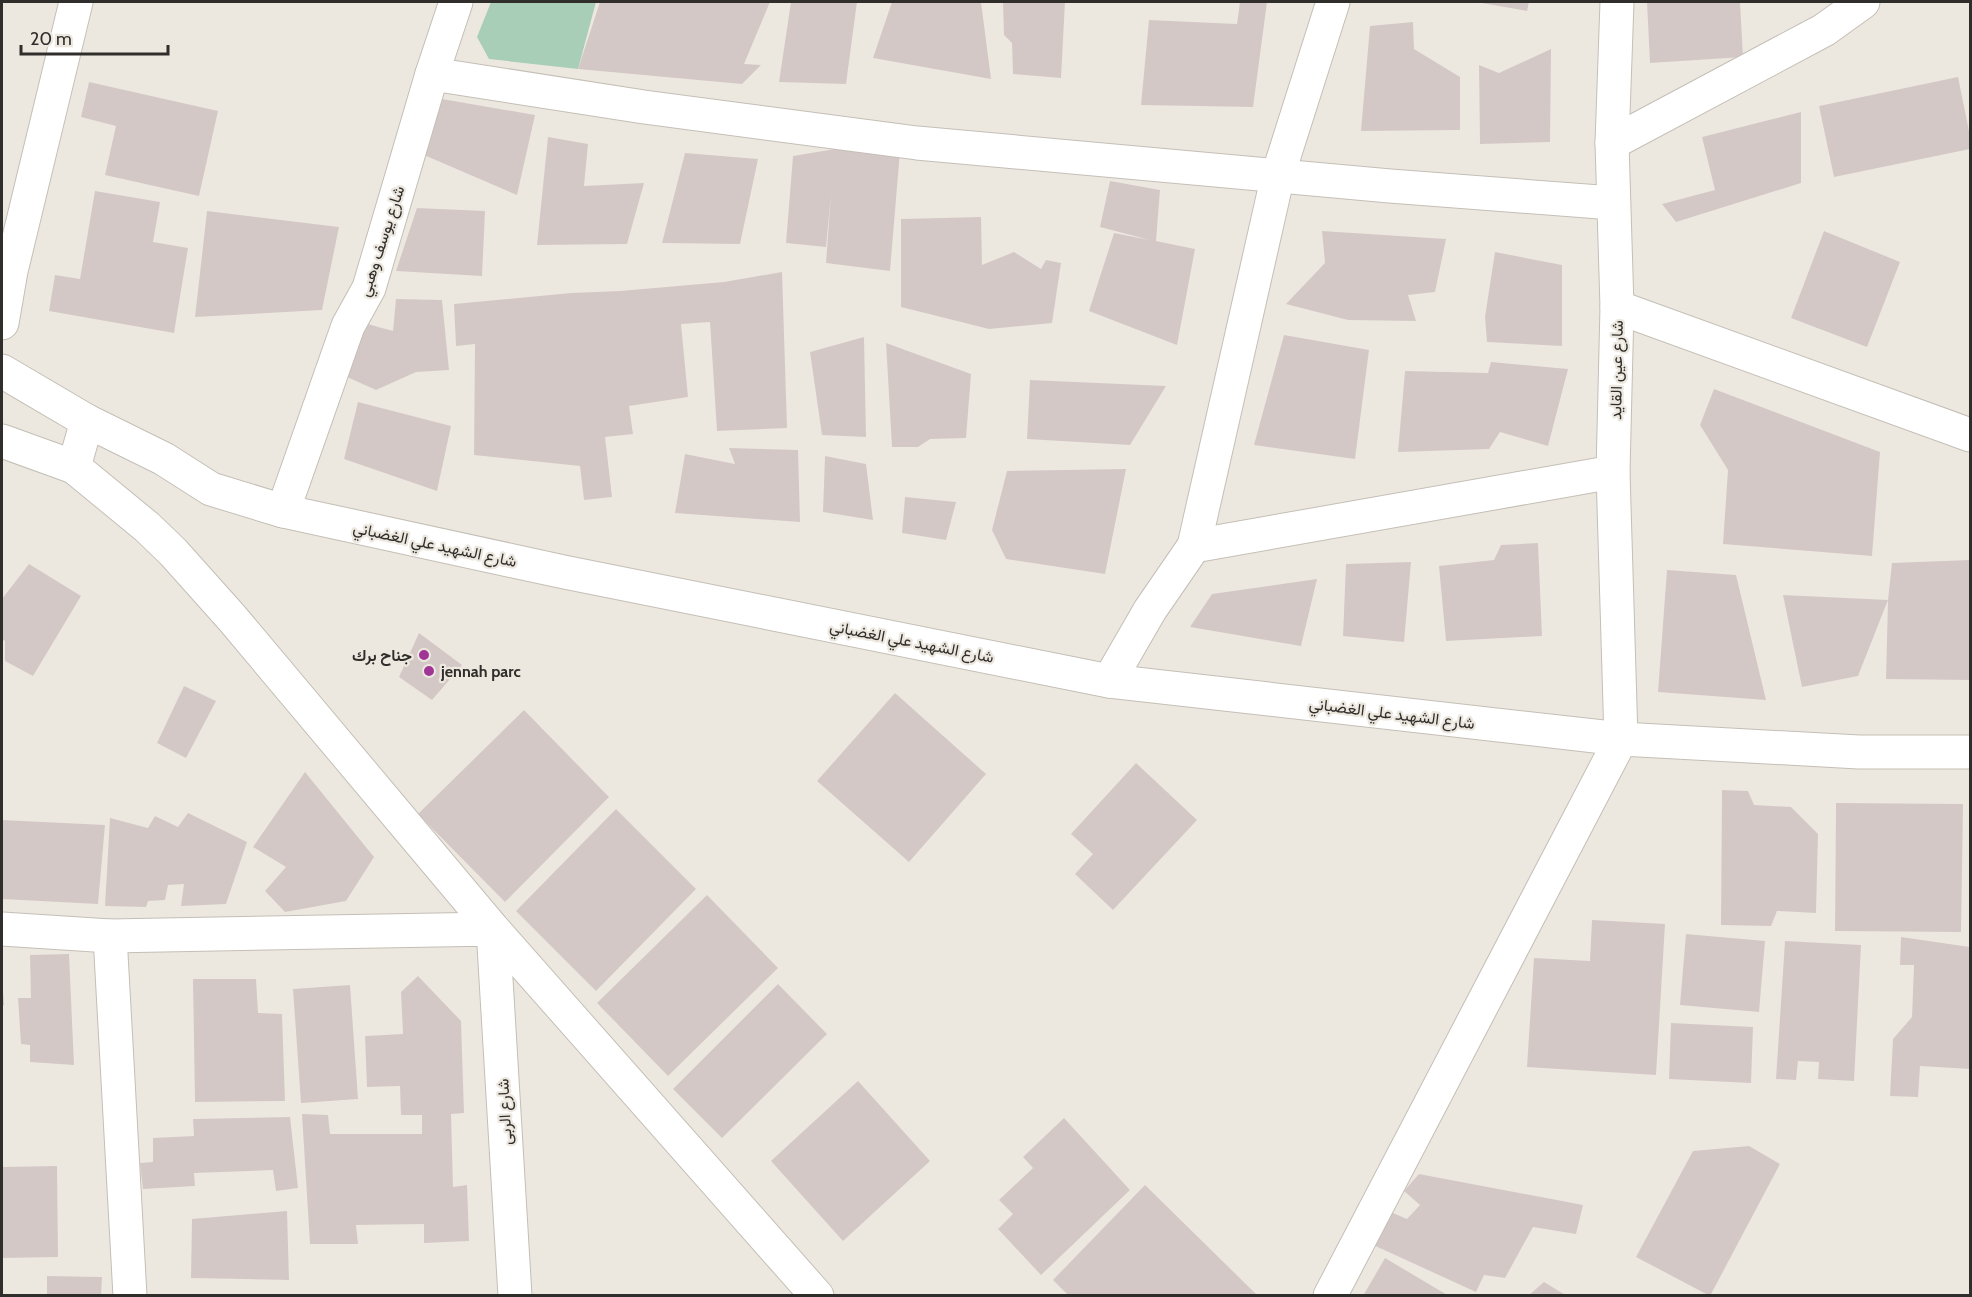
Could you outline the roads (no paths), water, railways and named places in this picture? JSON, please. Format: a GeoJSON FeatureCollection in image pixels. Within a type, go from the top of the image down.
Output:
{"type":"FeatureCollection","features":[{"type":"Feature","properties":{"kind":"street"},"geometry":{"type":"LineString","coordinates":[[2,323],[11,271],[76,2]]}},
{"type":"Feature","properties":{"kind":"street","name":"شارع يوسف وهبي"},"geometry":{"type":"LineString","coordinates":[[283,511],[348,326],[369,288],[432,74],[456,2]]}},
{"type":"Feature","properties":{"kind":"street"},"geometry":{"type":"LineString","coordinates":[[1108,681],[1150,610],[1194,546],[1278,175],[1333,2]]}},
{"type":"Feature","properties":{"kind":"street","name":"شارع عين القايد"},"geometry":{"type":"LineString","coordinates":[[1617,2],[1612,143],[1617,307],[1613,472],[1621,739]]}},
{"type":"Feature","properties":{"kind":"street"},"geometry":{"type":"LineString","coordinates":[[1612,143],[1824,30],[1863,2]]}},
{"type":"Feature","properties":{"kind":"street"},"geometry":{"type":"LineString","coordinates":[[432,74],[644,107],[917,142],[1278,175],[1613,202]]}},
{"type":"Feature","properties":{"kind":"street"},"geometry":{"type":"LineString","coordinates":[[1617,307],[1971,435]]}},
{"type":"Feature","properties":{"kind":"street","name":"شارع الشهيد علي الغضباني"},"geometry":{"type":"LineString","coordinates":[[2,371],[87,421],[164,459],[211,489],[283,511],[564,572],[1108,681],[1621,739],[1859,752],[1971,752]]}},
{"type":"Feature","properties":{"kind":"street"},"geometry":{"type":"LineString","coordinates":[[74,467],[87,421]]}},
{"type":"Feature","properties":{"kind":"street"},"geometry":{"type":"LineString","coordinates":[[2,441],[74,467],[147,527],[173,552],[232,618],[493,929],[817,1296]]}},
{"type":"Feature","properties":{"kind":"street"},"geometry":{"type":"LineString","coordinates":[[1194,546],[1613,472]]}},
{"type":"Feature","properties":{"kind":"street"},"geometry":{"type":"LineString","coordinates":[[1330,1296],[1621,739]]}},
{"type":"Feature","properties":{"kind":"street"},"geometry":{"type":"LineString","coordinates":[[2,929],[110,936],[493,929]]}},
{"type":"Feature","properties":{"kind":"street","name":"شارع الربى"},"geometry":{"type":"LineString","coordinates":[[493,929],[515,1296]]}},
{"type":"Feature","properties":{"kind":"street"},"geometry":{"type":"LineString","coordinates":[[110,936],[130,1296]]}},
{"type":"Feature","properties":{"kind":"place","name":"جناح برك"},"geometry":{"type":"Point","coordinates":[424,655]}},
{"type":"Feature","properties":{"kind":"place","name":"jennah parc"},"geometry":{"type":"Point","coordinates":[429,671]}}]}
